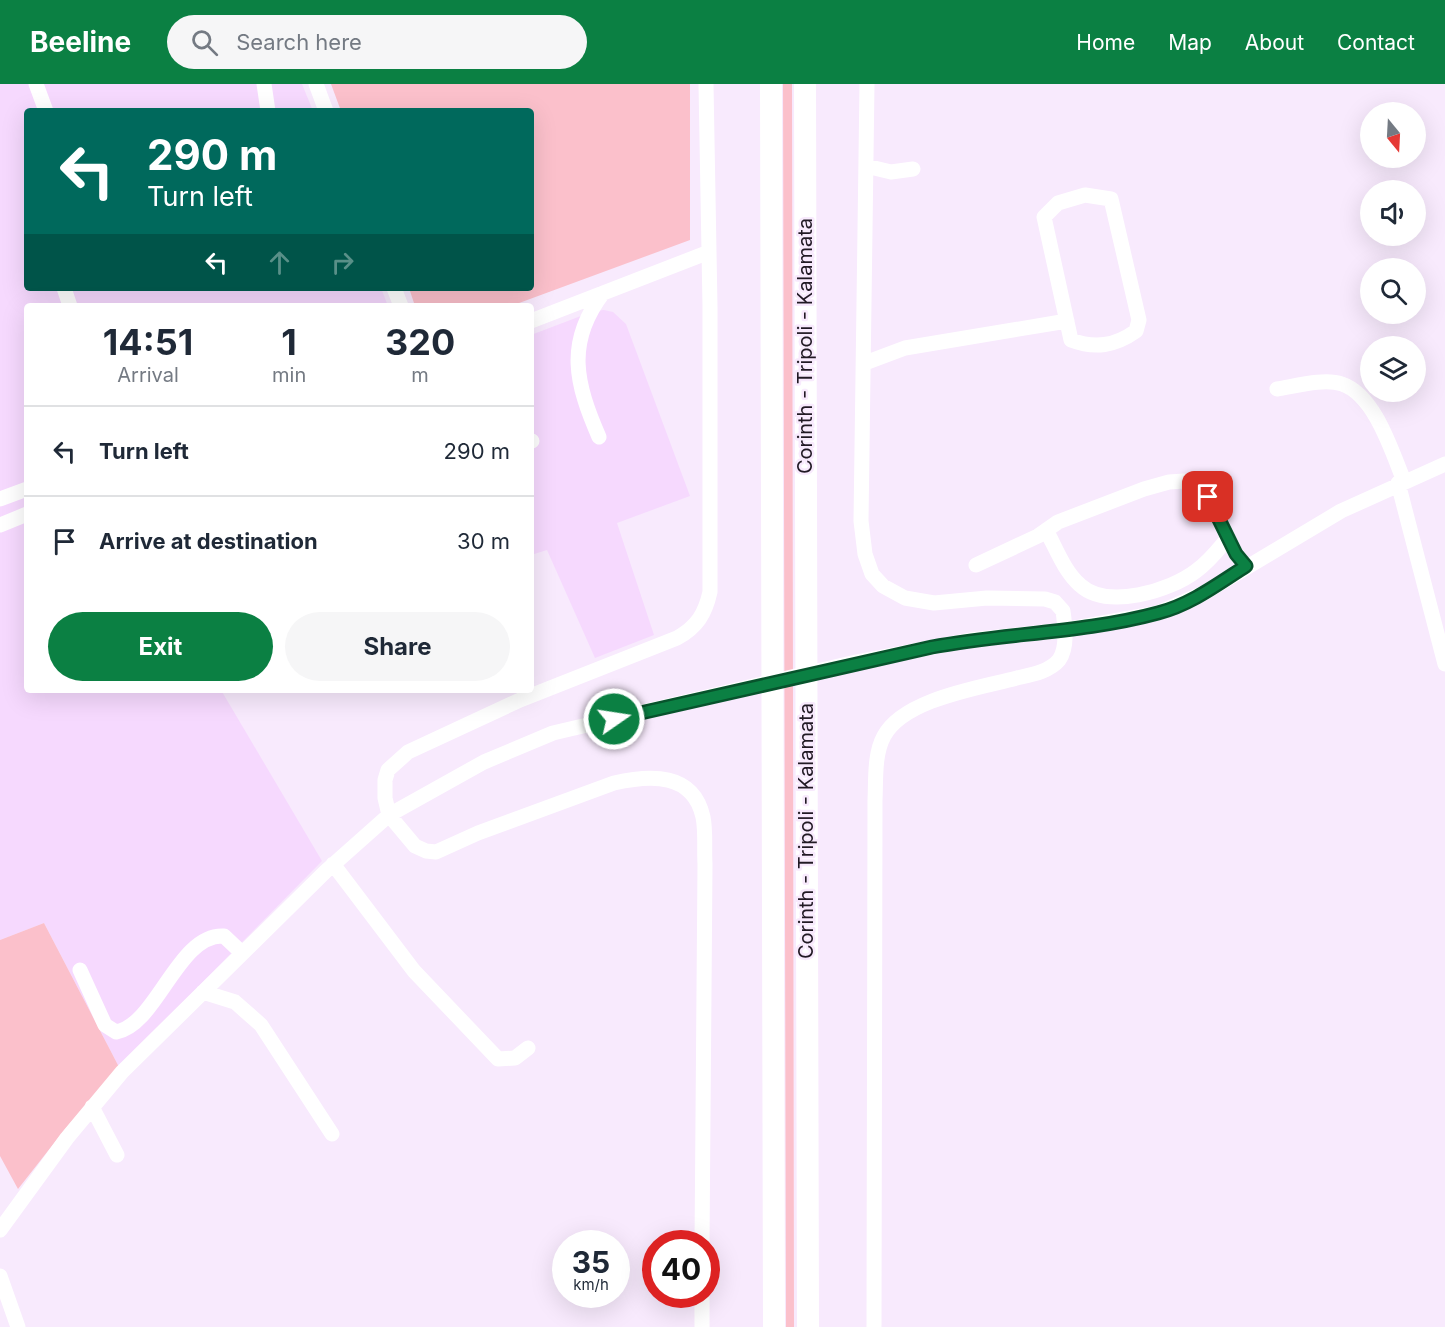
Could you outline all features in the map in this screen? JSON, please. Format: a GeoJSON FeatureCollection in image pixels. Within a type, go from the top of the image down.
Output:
{"type":"FeatureCollection","features":[{"type":"Feature","properties":{"kind":"highway","name":"Corinth - Tripoli - Kalamata"},"geometry":{"type":"LineString","coordinates":[[771,84],[774,1327]]}},
{"type":"Feature","properties":{"kind":"highway","name":"Corinth - Tripoli - Kalamata"},"geometry":{"type":"LineString","coordinates":[[805,84],[808,1327]]}},
{"type":"Feature","properties":{"kind":"street"},"geometry":{"type":"LineString","coordinates":[[36,84],[45,108]]}},
{"type":"Feature","properties":{"kind":"street"},"geometry":{"type":"LineString","coordinates":[[264,84],[268,108]]}},
{"type":"Feature","properties":{"kind":"street"},"geometry":{"type":"LineString","coordinates":[[316,84],[325,108]]}},
{"type":"Feature","properties":{"kind":"street"},"geometry":{"type":"LineString","coordinates":[[702,1230],[705,864],[703,818],[698,802],[675,782],[660,777],[634,778],[614,783],[478,833],[436,852],[415,846],[389,815],[385,780],[388,770],[408,752],[520,700],[677,638],[691,630],[701,619],[710,592],[706,84]]}},
{"type":"Feature","properties":{"kind":"street"},"geometry":{"type":"LineString","coordinates":[[867,84],[865,363],[861,521],[867,562],[876,579],[893,592],[926,603],[987,598],[1050,600],[1063,610],[1064,630],[1063,651],[1053,665],[1035,673],[927,703],[893,724],[880,747],[875,800],[874,1327]]}},
{"type":"Feature","properties":{"kind":"street"},"geometry":{"type":"LineString","coordinates":[[866,166],[891,172],[913,169]]}},
{"type":"Feature","properties":{"kind":"street"},"geometry":{"type":"LineString","coordinates":[[1085,195],[1102,196],[1111,199],[1140,320],[1136,331],[1128,337],[1099,346],[1071,340],[1067,321],[1044,217],[1067,199],[1085,195]]}},
{"type":"Feature","properties":{"kind":"street"},"geometry":{"type":"LineString","coordinates":[[534,320],[709,252]]}},
{"type":"Feature","properties":{"kind":"street"},"geometry":{"type":"LineString","coordinates":[[599,437],[586,406],[578,374],[577,352],[591,309],[603,293]]}},
{"type":"Feature","properties":{"kind":"street"},"geometry":{"type":"LineString","coordinates":[[865,363],[905,348],[1067,321]]}},
{"type":"Feature","properties":{"kind":"street"},"geometry":{"type":"LineString","coordinates":[[1277,389],[1330,382],[1349,387],[1371,410],[1382,427],[1401,482],[1445,664]]}},
{"type":"Feature","properties":{"kind":"street"},"geometry":{"type":"LineString","coordinates":[[0,1230],[66,1138],[122,1072],[333,864],[389,815],[484,762],[532,740],[856,662],[970,640],[1064,630],[1158,613],[1204,593],[1316,524],[1401,482],[1445,464]]}},
{"type":"Feature","properties":{"kind":"street"},"geometry":{"type":"LineString","coordinates":[[976,565],[1058,522],[1144,489],[1169,482],[1184,481],[1208,497],[1228,538],[1246,566]]}},
{"type":"Feature","properties":{"kind":"street"},"geometry":{"type":"LineString","coordinates":[[0,499],[24,490]]}},
{"type":"Feature","properties":{"kind":"street"},"geometry":{"type":"LineString","coordinates":[[0,525],[24,515]]}},
{"type":"Feature","properties":{"kind":"street"},"geometry":{"type":"LineString","coordinates":[[1046,530],[1066,568],[1080,585],[1103,597],[1120,597],[1161,589],[1195,573],[1228,538]]}},
{"type":"Feature","properties":{"kind":"street"},"geometry":{"type":"LineString","coordinates":[[333,864],[414,971],[498,1059],[515,1058],[528,1048]]}},
{"type":"Feature","properties":{"kind":"street"},"geometry":{"type":"LineString","coordinates":[[80,970],[105,1025],[116,1032],[130,1028],[156,998],[178,965],[206,941],[224,936],[242,953]]}},
{"type":"Feature","properties":{"kind":"street"},"geometry":{"type":"LineString","coordinates":[[203,992],[235,1002],[261,1025],[332,1134]]}},
{"type":"Feature","properties":{"kind":"street"},"geometry":{"type":"LineString","coordinates":[[93,1107],[117,1155]]}},
{"type":"Feature","properties":{"kind":"street"},"geometry":{"type":"LineString","coordinates":[[0,1276],[18,1327]]}},
{"type":"Feature","properties":{"kind":"street"},"geometry":{"type":"LineString","coordinates":[[702,1308],[702,1327]]}},
{"type":"Feature","properties":{"kind":"shaded area"},"geometry":{"type":"Polygon","coordinates":[[[0,84],[302,84],[312,108],[24,108],[24,291],[382,291],[387,303],[24,303],[24,693],[223,693],[322,861],[119,1067],[44,923],[0,940],[0,84]]]}},
{"type":"Feature","properties":{"kind":"shaded area"},"geometry":{"type":"Polygon","coordinates":[[[331,84],[690,84],[690,240],[519,303],[414,303],[410,291],[534,291],[534,108],[340,108],[331,84]]]}},
{"type":"Feature","properties":{"kind":"shaded area"},"geometry":{"type":"Polygon","coordinates":[[[783,84],[792,84],[794,1327],[786,1327],[783,84]]]}},
{"type":"Feature","properties":{"kind":"shaded area"},"geometry":{"type":"Polygon","coordinates":[[[594,311],[613,312],[626,324],[690,496],[617,523],[654,635],[595,658],[547,550],[534,554],[534,334],[594,311]]]}},
{"type":"Feature","properties":{"kind":"shaded area"},"geometry":{"type":"Polygon","coordinates":[[[44,923],[119,1067],[66,1128],[18,1189],[0,1156],[0,940],[44,923]]]}},
{"type":"Feature","properties":{"kind":"route"},"geometry":{"type":"LineString","coordinates":[[614,719],[856,662],[970,640],[1064,630],[1158,613],[1181,605],[1246,566],[1236,554],[1216,509],[1208,497]]}}]}
